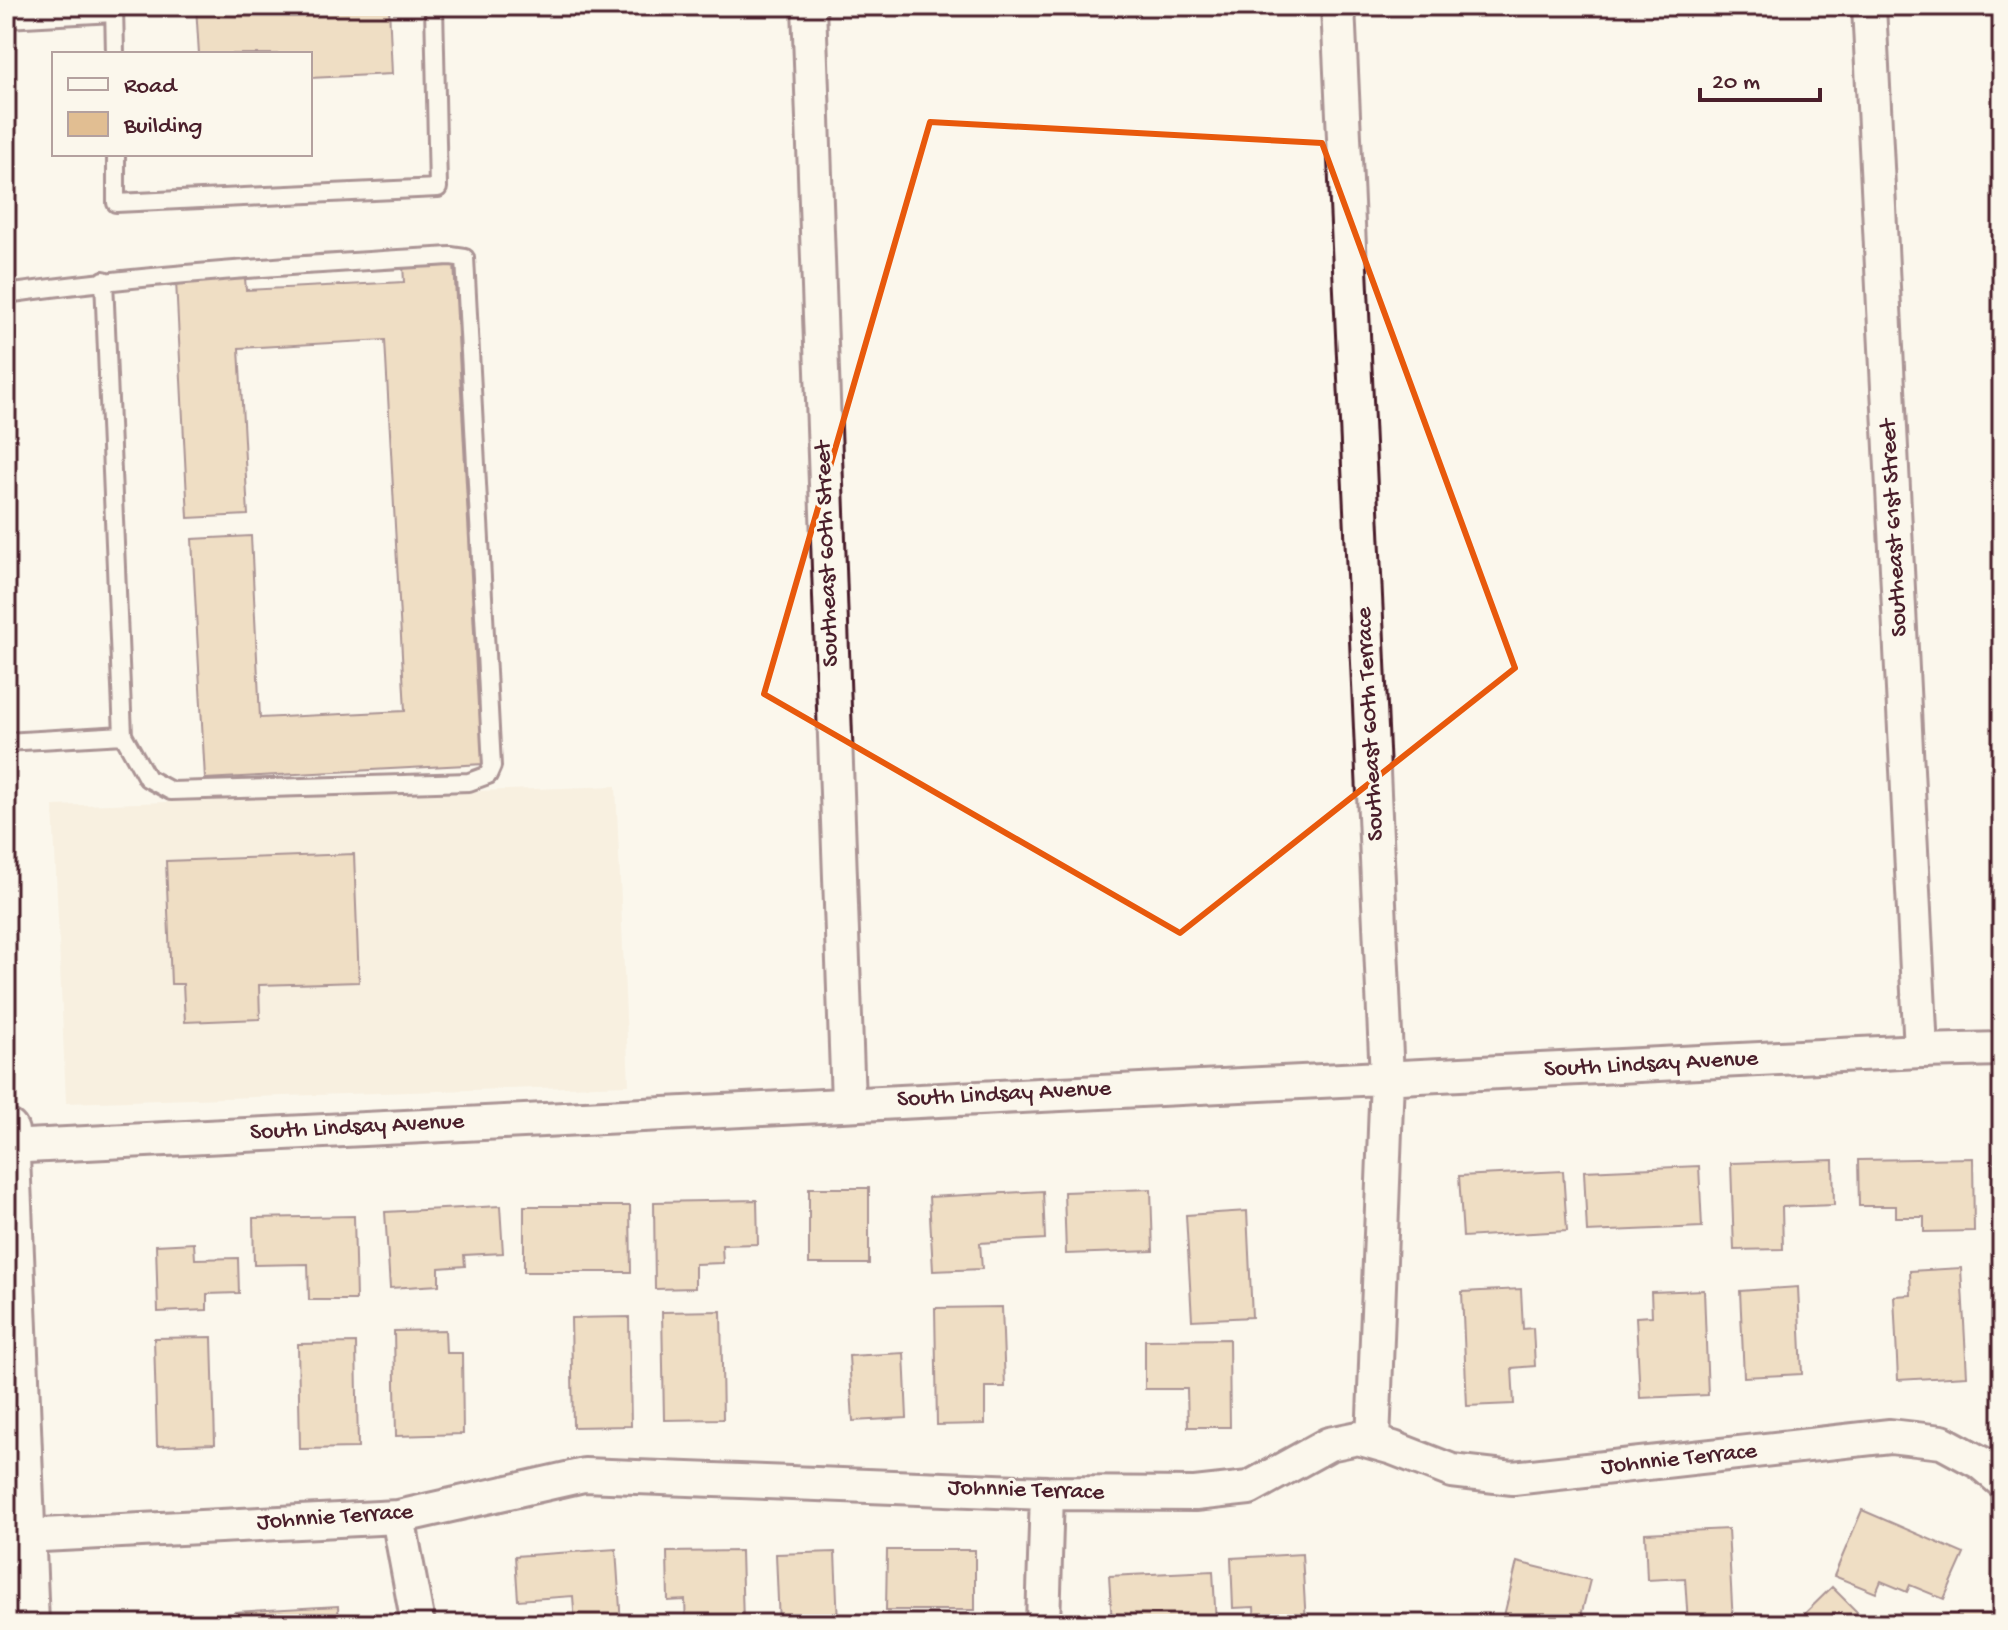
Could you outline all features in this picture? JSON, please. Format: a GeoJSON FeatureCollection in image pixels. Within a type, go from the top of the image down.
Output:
{"type":"FeatureCollection","features":[{"type":"Feature","properties":{"kind":"main road"},"geometry":{"type":"LineString","coordinates":[[6,1153],[11,1390],[26,1624]]}},
{"type":"Feature","properties":{"kind":"street","name":"Southeast 60th Street"},"geometry":{"type":"LineString","coordinates":[[809,6],[848,1102]]}},
{"type":"Feature","properties":{"kind":"street","name":"Southeast 60th Terrace"},"geometry":{"type":"LineString","coordinates":[[1338,6],[1387,1078],[1373,1442]]}},
{"type":"Feature","properties":{"kind":"street","name":"Southeast 61st Street"},"geometry":{"type":"LineString","coordinates":[[1869,6],[1921,1051]]}},
{"type":"Feature","properties":{"kind":"street","name":"South Lindsay Avenue"},"geometry":{"type":"LineString","coordinates":[[6,1153],[848,1102],[2002,1049]]}},
{"type":"Feature","properties":{"kind":"street","name":"Johnnie Terrace"},"geometry":{"type":"LineString","coordinates":[[22,1536],[398,1517],[584,1475],[1047,1493],[1195,1494],[1249,1488],[1329,1444],[1358,1438],[1452,1471],[1513,1478],[1890,1436],[1942,1442],[1981,1463],[2002,1481]]}},
{"type":"Feature","properties":{"kind":"street"},"geometry":{"type":"LineString","coordinates":[[1043,1624],[1047,1493]]}},
{"type":"Feature","properties":{"kind":"street"},"geometry":{"type":"LineString","coordinates":[[398,1517],[418,1624]]}},
{"type":"Feature","properties":{"kind":"lane"},"geometry":{"type":"LineString","coordinates":[[116,156],[116,203],[438,188],[434,6]]}},
{"type":"Feature","properties":{"kind":"lane"},"geometry":{"type":"LineString","coordinates":[[6,19],[114,10],[115,52]]}},
{"type":"Feature","properties":{"kind":"lane"},"geometry":{"type":"LineString","coordinates":[[6,294],[104,280],[451,256],[465,258],[492,766],[488,775],[469,782],[171,791],[147,778],[123,735],[104,280]]}},
{"type":"Feature","properties":{"kind":"lane"},"geometry":{"type":"LineString","coordinates":[[6,742],[123,735]]}},
{"type":"Feature","properties":{"kind":"highlighted area"},"geometry":{"type":"Polygon","coordinates":[[[930,122],[1322,143],[1515,668],[1180,933],[764,694],[930,122]]]}},
{"type":"Feature","properties":{"kind":"shaded area"},"geometry":{"type":"Polygon","coordinates":[[[616,786],[629,1085],[66,1103],[53,806],[616,786]]]}},
{"type":"Feature","properties":{"kind":"building"},"geometry":{"type":"Polygon","coordinates":[[[196,6],[389,6],[392,74],[312,78],[312,52],[199,52],[196,6]]]}},
{"type":"Feature","properties":{"kind":"building"},"geometry":{"type":"Polygon","coordinates":[[[454,262],[478,705],[482,705],[484,764],[205,779],[192,539],[251,536],[260,718],[405,711],[385,340],[239,348],[248,515],[188,518],[176,281],[245,278],[246,290],[404,282],[403,265],[454,262]]]}},
{"type":"Feature","properties":{"kind":"building"},"geometry":{"type":"Polygon","coordinates":[[[354,854],[359,982],[259,985],[260,1019],[185,1022],[183,984],[171,984],[166,861],[354,854]]]}},
{"type":"Feature","properties":{"kind":"building"},"geometry":{"type":"Polygon","coordinates":[[[1994,1153],[2002,1153],[2002,1215],[1994,1215],[1994,1153]]]}},
{"type":"Feature","properties":{"kind":"building"},"geometry":{"type":"Polygon","coordinates":[[[1973,1158],[1974,1231],[1924,1232],[1924,1217],[1896,1217],[1896,1206],[1859,1206],[1858,1160],[1973,1158]]]}},
{"type":"Feature","properties":{"kind":"building"},"geometry":{"type":"Polygon","coordinates":[[[1833,1160],[1834,1205],[1782,1207],[1783,1249],[1734,1250],[1731,1163],[1833,1160]]]}},
{"type":"Feature","properties":{"kind":"building"},"geometry":{"type":"Polygon","coordinates":[[[1699,1166],[1702,1227],[1587,1232],[1584,1171],[1699,1166]]]}},
{"type":"Feature","properties":{"kind":"building"},"geometry":{"type":"Polygon","coordinates":[[[1563,1171],[1567,1231],[1463,1237],[1459,1176],[1563,1171]]]}},
{"type":"Feature","properties":{"kind":"building"},"geometry":{"type":"Polygon","coordinates":[[[809,1188],[869,1188],[869,1264],[809,1264],[809,1188]]]}},
{"type":"Feature","properties":{"kind":"building"},"geometry":{"type":"Polygon","coordinates":[[[1151,1189],[1153,1251],[1066,1254],[1064,1192],[1151,1189]]]}},
{"type":"Feature","properties":{"kind":"building"},"geometry":{"type":"Polygon","coordinates":[[[1043,1191],[1045,1239],[980,1243],[982,1269],[933,1271],[929,1197],[1043,1191]]]}},
{"type":"Feature","properties":{"kind":"building"},"geometry":{"type":"Polygon","coordinates":[[[757,1200],[758,1244],[722,1245],[723,1263],[695,1264],[695,1288],[655,1289],[654,1202],[757,1200]]]}},
{"type":"Feature","properties":{"kind":"building"},"geometry":{"type":"Polygon","coordinates":[[[500,1206],[503,1253],[464,1255],[465,1266],[439,1268],[439,1285],[390,1288],[385,1212],[500,1206]]]}},
{"type":"Feature","properties":{"kind":"building"},"geometry":{"type":"Polygon","coordinates":[[[524,1206],[630,1206],[631,1272],[524,1272],[524,1206]]]}},
{"type":"Feature","properties":{"kind":"building"},"geometry":{"type":"Polygon","coordinates":[[[1247,1211],[1252,1317],[1192,1320],[1186,1215],[1247,1211]]]}},
{"type":"Feature","properties":{"kind":"building"},"geometry":{"type":"Polygon","coordinates":[[[354,1216],[356,1300],[309,1300],[308,1264],[254,1265],[253,1218],[354,1216]]]}},
{"type":"Feature","properties":{"kind":"building"},"geometry":{"type":"Polygon","coordinates":[[[194,1243],[195,1259],[238,1258],[239,1293],[207,1294],[207,1310],[158,1312],[156,1245],[194,1243]]]}},
{"type":"Feature","properties":{"kind":"building"},"geometry":{"type":"Polygon","coordinates":[[[1961,1268],[1967,1376],[1898,1380],[1894,1296],[1911,1295],[1910,1271],[1961,1268]]]}},
{"type":"Feature","properties":{"kind":"building"},"geometry":{"type":"Polygon","coordinates":[[[1798,1287],[1802,1374],[1744,1377],[1740,1291],[1798,1287]]]}},
{"type":"Feature","properties":{"kind":"building"},"geometry":{"type":"Polygon","coordinates":[[[1521,1289],[1523,1329],[1533,1328],[1535,1366],[1512,1368],[1514,1404],[1467,1406],[1462,1292],[1521,1289]]]}},
{"type":"Feature","properties":{"kind":"building"},"geometry":{"type":"Polygon","coordinates":[[[1704,1290],[1708,1395],[1640,1398],[1636,1317],[1652,1316],[1651,1292],[1704,1290]]]}},
{"type":"Feature","properties":{"kind":"building"},"geometry":{"type":"Polygon","coordinates":[[[1002,1307],[1005,1387],[985,1387],[985,1424],[937,1425],[935,1308],[1002,1307]]]}},
{"type":"Feature","properties":{"kind":"building"},"geometry":{"type":"Polygon","coordinates":[[[721,1311],[723,1419],[664,1420],[662,1312],[721,1311]]]}},
{"type":"Feature","properties":{"kind":"building"},"geometry":{"type":"Polygon","coordinates":[[[629,1317],[631,1426],[573,1427],[571,1318],[629,1317]]]}},
{"type":"Feature","properties":{"kind":"building"},"geometry":{"type":"Polygon","coordinates":[[[445,1330],[446,1353],[462,1353],[463,1434],[396,1436],[394,1331],[445,1330]]]}},
{"type":"Feature","properties":{"kind":"building"},"geometry":{"type":"Polygon","coordinates":[[[212,1337],[215,1444],[157,1446],[154,1338],[212,1337]]]}},
{"type":"Feature","properties":{"kind":"building"},"geometry":{"type":"Polygon","coordinates":[[[1229,1339],[1230,1427],[1188,1427],[1187,1389],[1145,1389],[1145,1340],[1229,1339]]]}},
{"type":"Feature","properties":{"kind":"building"},"geometry":{"type":"Polygon","coordinates":[[[356,1343],[358,1448],[300,1449],[298,1344],[356,1343]]]}},
{"type":"Feature","properties":{"kind":"building"},"geometry":{"type":"Polygon","coordinates":[[[904,1353],[907,1418],[853,1421],[849,1356],[904,1353]]]}},
{"type":"Feature","properties":{"kind":"building"},"geometry":{"type":"Polygon","coordinates":[[[1862,1510],[1964,1554],[1944,1599],[1910,1585],[1907,1592],[1881,1581],[1876,1593],[1834,1576],[1862,1510]]]}},
{"type":"Feature","properties":{"kind":"building"},"geometry":{"type":"Polygon","coordinates":[[[1728,1529],[1733,1624],[1688,1624],[1685,1578],[1647,1580],[1645,1533],[1728,1529]]]}},
{"type":"Feature","properties":{"kind":"building"},"geometry":{"type":"Polygon","coordinates":[[[616,1549],[621,1624],[575,1624],[573,1596],[518,1600],[515,1556],[616,1549]]]}},
{"type":"Feature","properties":{"kind":"building"},"geometry":{"type":"Polygon","coordinates":[[[887,1550],[975,1550],[975,1610],[886,1610],[887,1550]]]}},
{"type":"Feature","properties":{"kind":"building"},"geometry":{"type":"Polygon","coordinates":[[[741,1551],[743,1624],[686,1624],[685,1600],[668,1601],[667,1552],[741,1551]]]}},
{"type":"Feature","properties":{"kind":"building"},"geometry":{"type":"Polygon","coordinates":[[[835,1552],[838,1624],[779,1624],[776,1554],[835,1552]]]}},
{"type":"Feature","properties":{"kind":"building"},"geometry":{"type":"Polygon","coordinates":[[[1302,1554],[1306,1624],[1255,1624],[1254,1607],[1233,1608],[1231,1558],[1302,1554]]]}},
{"type":"Feature","properties":{"kind":"building"},"geometry":{"type":"Polygon","coordinates":[[[1517,1562],[1590,1580],[1579,1624],[1502,1624],[1517,1562]]]}},
{"type":"Feature","properties":{"kind":"building"},"geometry":{"type":"Polygon","coordinates":[[[1213,1571],[1216,1624],[1112,1624],[1109,1576],[1213,1571]]]}},
{"type":"Feature","properties":{"kind":"building"},"geometry":{"type":"Polygon","coordinates":[[[1832,1587],[1865,1620],[1861,1624],[1794,1624],[1832,1587]]]}},
{"type":"Feature","properties":{"kind":"building"},"geometry":{"type":"Polygon","coordinates":[[[338,1606],[339,1624],[235,1624],[234,1612],[338,1606]]]}},
{"type":"Feature","properties":{"kind":"building"},"geometry":{"type":"Polygon","coordinates":[[[1945,1614],[1993,1614],[1993,1624],[1945,1624],[1945,1614]]]}}]}
